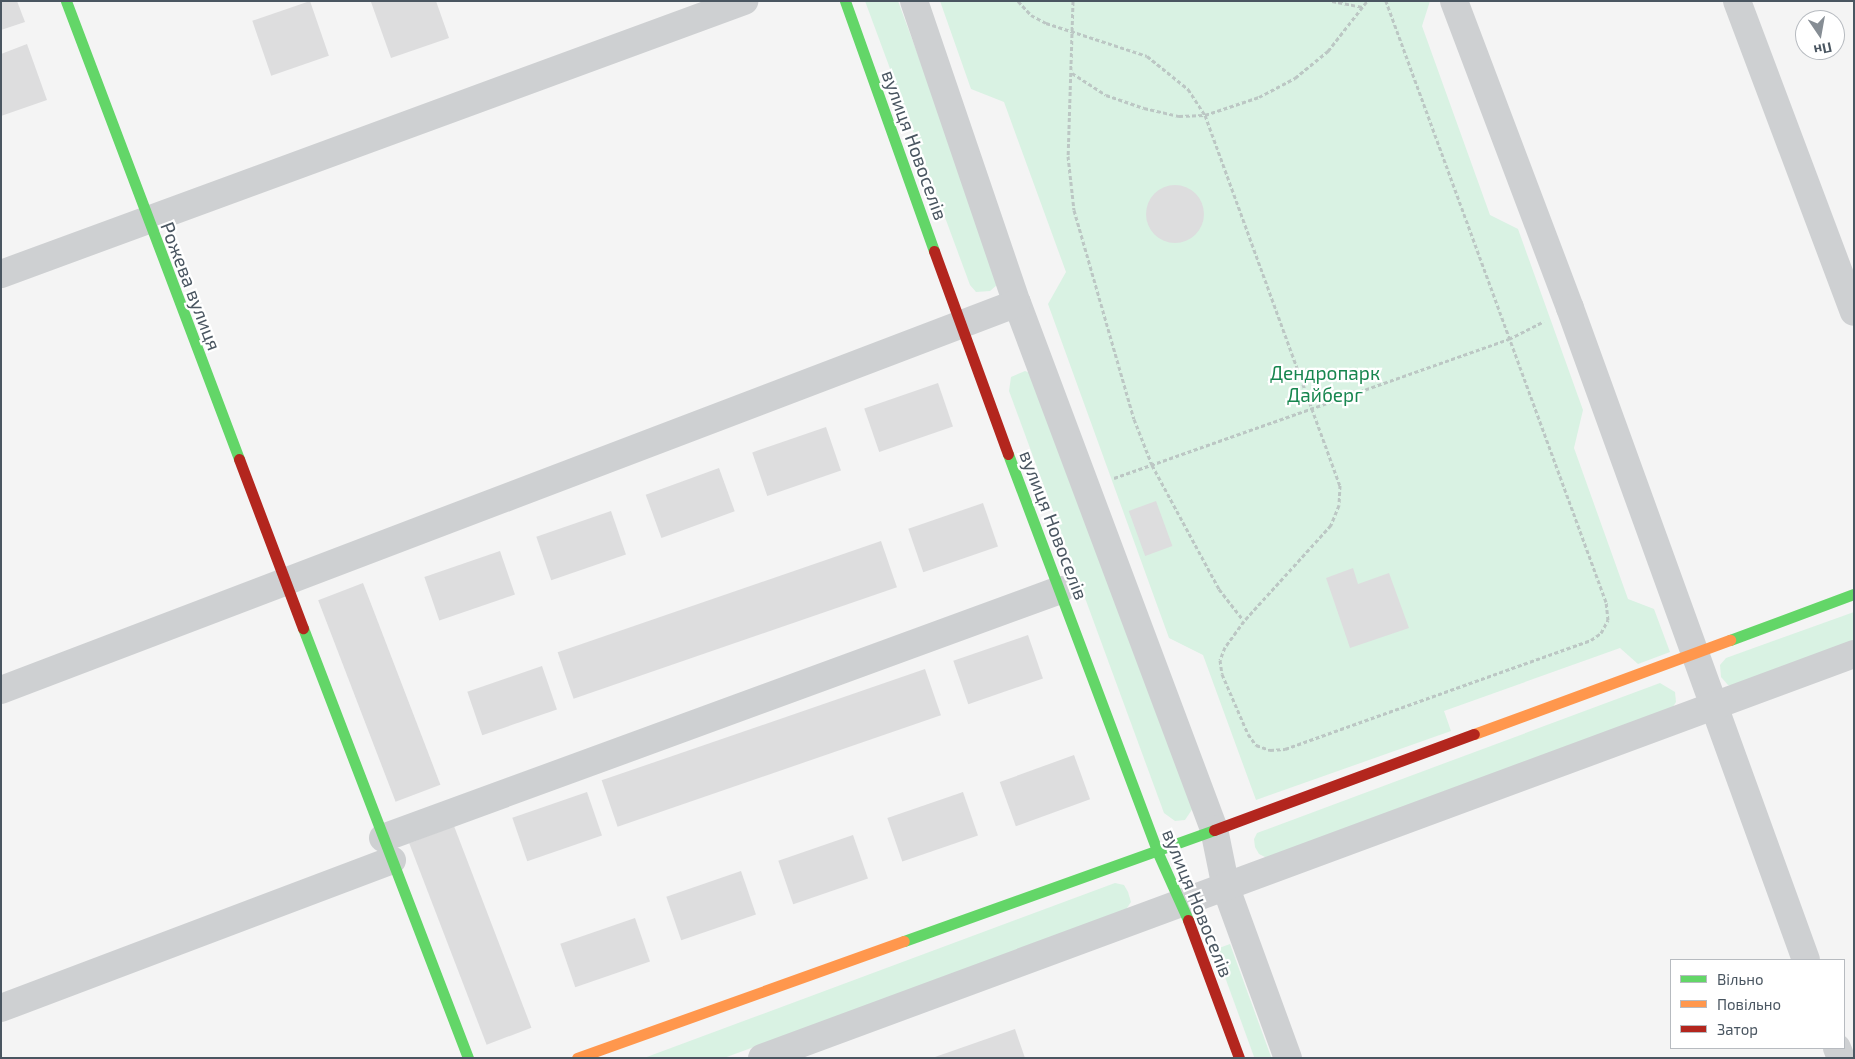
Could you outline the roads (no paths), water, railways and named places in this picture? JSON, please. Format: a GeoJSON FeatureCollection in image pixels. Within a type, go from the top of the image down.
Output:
{"type":"FeatureCollection","features":[{"type":"Feature","properties":{"kind":"street","name":"Рожева вулиця"},"geometry":{"type":"LineString","coordinates":[[66,1],[147,220],[287,581],[387,849],[468,1058]]}},
{"type":"Feature","properties":{"kind":"street"},"geometry":{"type":"LineString","coordinates":[[1,274],[744,1]]}},
{"type":"Feature","properties":{"kind":"street","name":"вулиця Новоселів"},"geometry":{"type":"LineString","coordinates":[[845,1],[960,325],[1157,851],[1182,903],[1239,1058]]}},
{"type":"Feature","properties":{"kind":"street"},"geometry":{"type":"LineString","coordinates":[[914,1],[1017,303],[1214,829],[1226,888],[1288,1058]]}},
{"type":"Feature","properties":{"kind":"street"},"geometry":{"type":"LineString","coordinates":[[1454,1],[1570,308],[1806,959]]}},
{"type":"Feature","properties":{"kind":"street"},"geometry":{"type":"LineString","coordinates":[[1737,1],[1854,312]]}},
{"type":"Feature","properties":{"kind":"street"},"geometry":{"type":"LineString","coordinates":[[1,690],[1017,303]]}},
{"type":"Feature","properties":{"kind":"street"},"geometry":{"type":"LineString","coordinates":[[1,1008],[387,849],[1060,590]]}},
{"type":"Feature","properties":{"kind":"street"},"geometry":{"type":"LineString","coordinates":[[577,1058],[1157,851],[1854,594]]}},
{"type":"Feature","properties":{"kind":"street"},"geometry":{"type":"LineString","coordinates":[[762,1058],[1226,888],[1854,654]]}},
{"type":"Feature","properties":{"kind":"park label","name":"Дендропарк Дайберг"},"geometry":{"type":"Point","coordinates":[1325,384]}}]}
